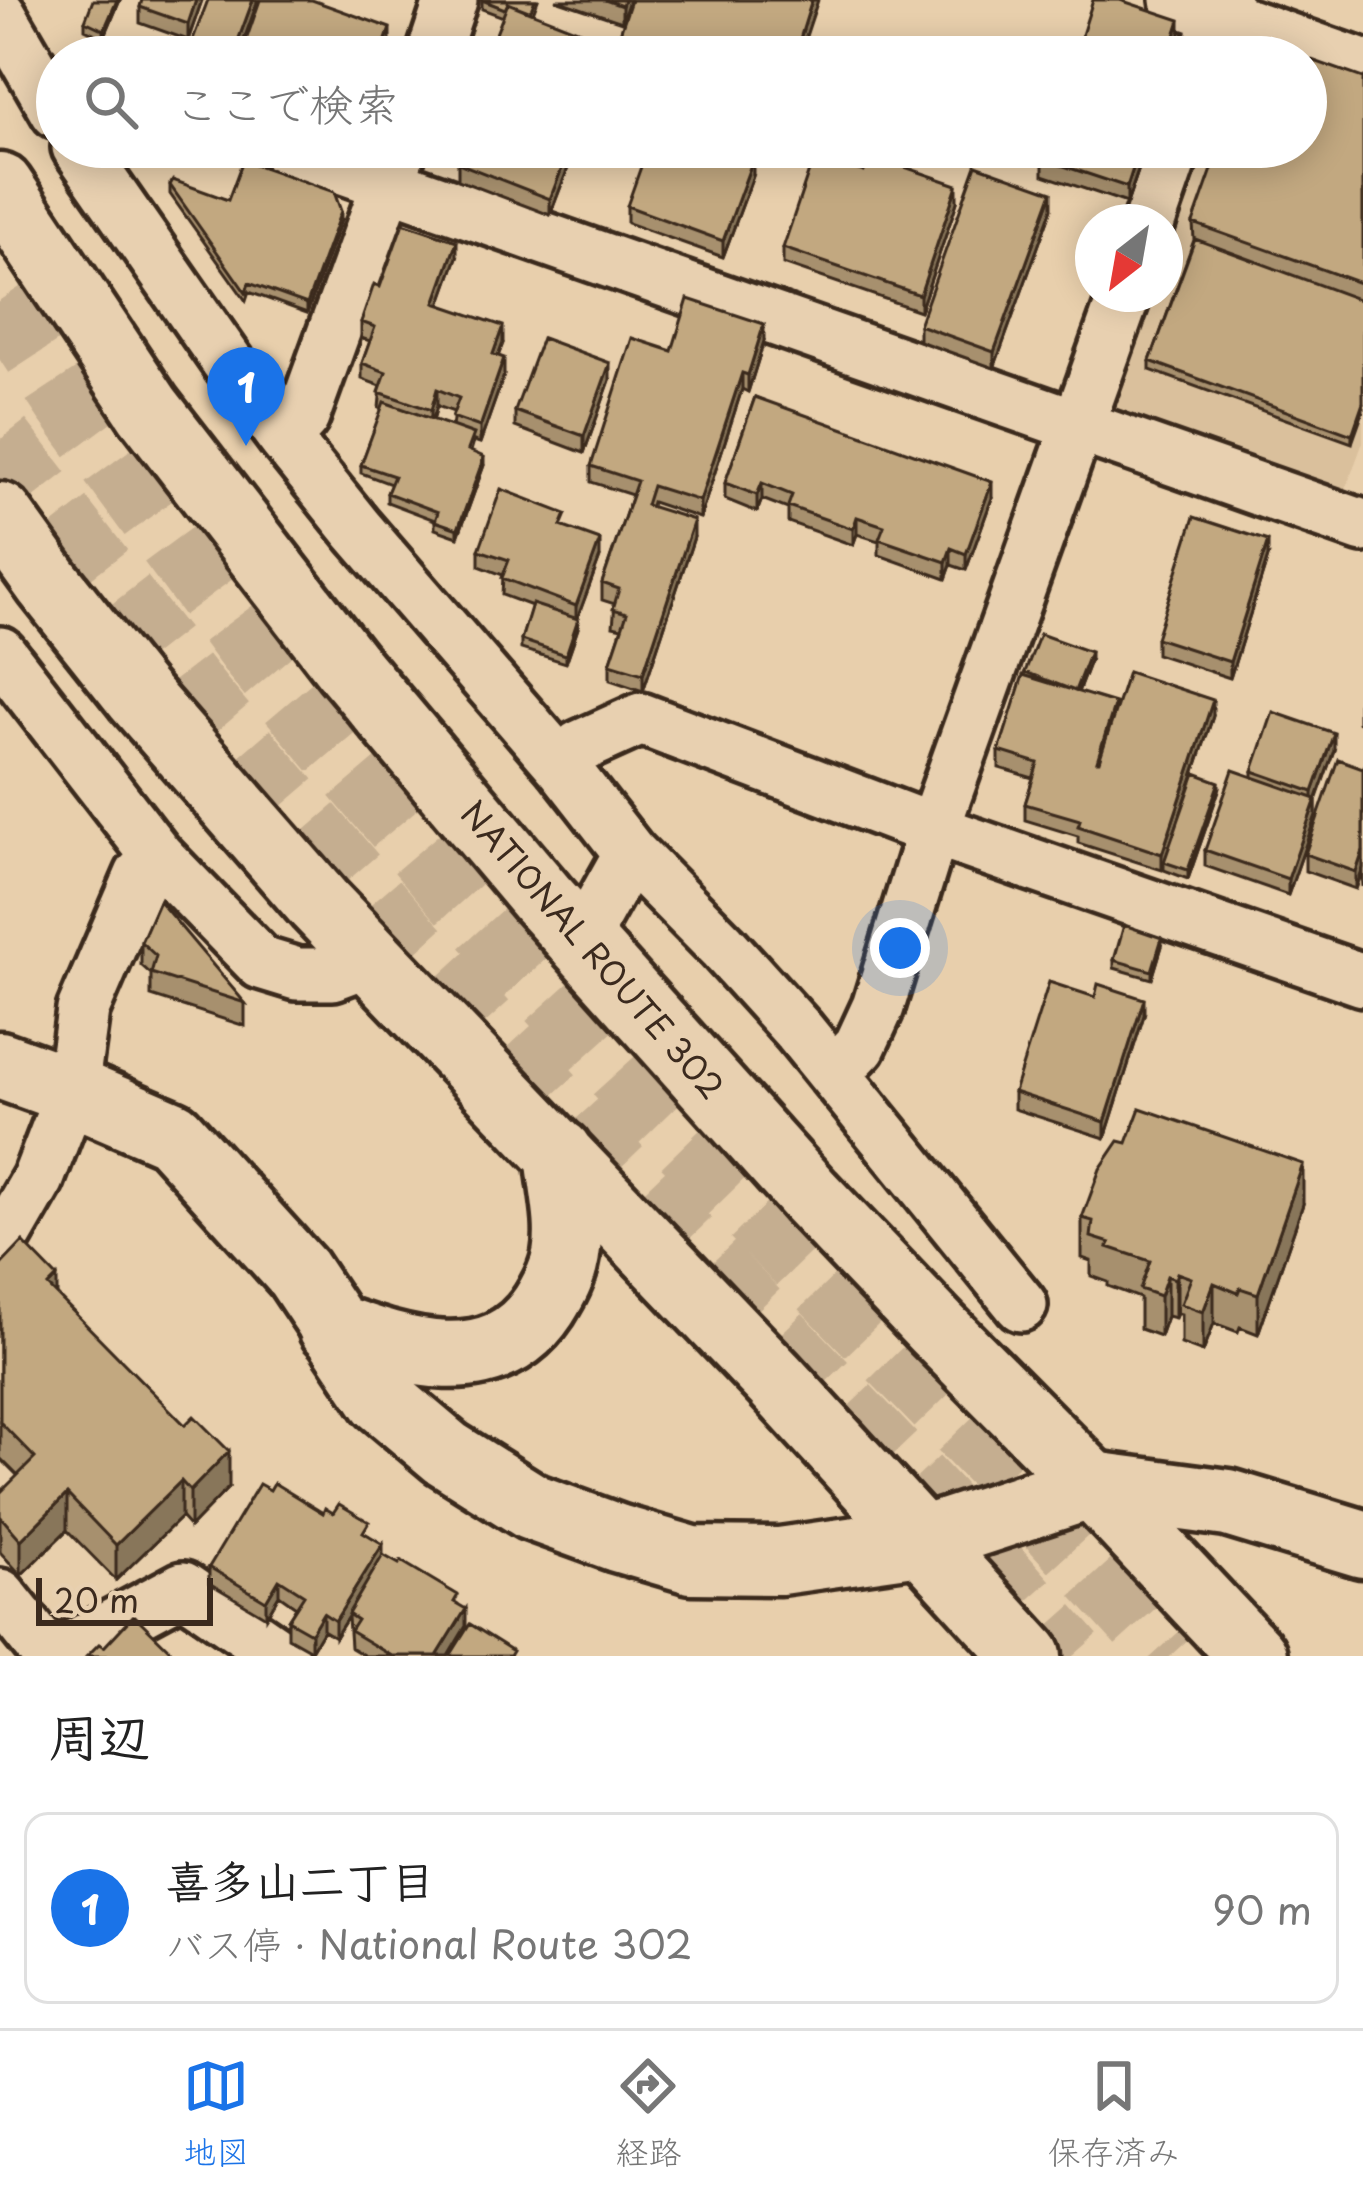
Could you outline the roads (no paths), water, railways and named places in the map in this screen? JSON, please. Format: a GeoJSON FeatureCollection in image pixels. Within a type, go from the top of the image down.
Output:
{"type":"FeatureCollection","features":[{"type":"Feature","properties":{"kind":"main road","name":"NATIONAL ROUTE 302"},"geometry":{"type":"LineString","coordinates":[[0,187],[148,409],[346,665],[542,898],[810,1196],[1253,1656]]}},
{"type":"Feature","properties":{"kind":"main road"},"geometry":{"type":"LineString","coordinates":[[0,516],[137,695],[370,961],[775,1379],[1028,1656]]}},
{"type":"Feature","properties":{"kind":"main road"},"geometry":{"type":"LineString","coordinates":[[0,1065],[72,1090],[172,1134],[298,1273],[382,1399],[446,1453],[532,1507],[616,1538],[692,1560],[780,1561],[920,1541],[1092,1485],[1228,1503],[1363,1544]]}},
{"type":"Feature","properties":{"kind":"main road"},"geometry":{"type":"LineString","coordinates":[[332,1328],[433,1356],[473,1354],[505,1344],[535,1320],[556,1288],[566,1257],[568,1228],[559,1154]]}},
{"type":"Feature","properties":{"kind":"street"},"geometry":{"type":"LineString","coordinates":[[439,36],[451,0]]}},
{"type":"Feature","properties":{"kind":"street"},"geometry":{"type":"LineString","coordinates":[[0,14],[36,76]]}},
{"type":"Feature","properties":{"kind":"street"},"geometry":{"type":"LineString","coordinates":[[1207,18],[1266,36]]}},
{"type":"Feature","properties":{"kind":"street"},"geometry":{"type":"LineString","coordinates":[[1327,55],[1363,66]]}},
{"type":"Feature","properties":{"kind":"street"},"geometry":{"type":"LineString","coordinates":[[93,168],[284,438],[370,546],[562,766],[630,853],[722,946],[834,1073],[1022,1305]]}},
{"type":"Feature","properties":{"kind":"street"},"geometry":{"type":"LineString","coordinates":[[284,438],[303,416],[394,168]]}},
{"type":"Feature","properties":{"kind":"street"},"geometry":{"type":"LineString","coordinates":[[403,168],[1080,425],[1363,526]]}},
{"type":"Feature","properties":{"kind":"street"},"geometry":{"type":"LineString","coordinates":[[1155,204],[1168,168]]}},
{"type":"Feature","properties":{"kind":"street"},"geometry":{"type":"LineString","coordinates":[[834,1073],[860,1046],[878,1007],[933,830],[1118,312]]}},
{"type":"Feature","properties":{"kind":"street"},"geometry":{"type":"LineString","coordinates":[[0,653],[158,857],[261,963],[297,974],[333,974],[370,961]]}},
{"type":"Feature","properties":{"kind":"street"},"geometry":{"type":"LineString","coordinates":[[562,766],[579,747],[641,719],[933,830],[1363,980]]}},
{"type":"Feature","properties":{"kind":"street"},"geometry":{"type":"LineString","coordinates":[[582,939],[630,853]]}},
{"type":"Feature","properties":{"kind":"street"},"geometry":{"type":"LineString","coordinates":[[0,1245],[38,1179],[72,1090],[83,1010],[141,875],[158,857]]}},
{"type":"Feature","properties":{"kind":"street"},"geometry":{"type":"LineString","coordinates":[[0,1594],[52,1656],[183,1588],[282,1656]]}},
{"type":"Feature","properties":{"kind":"tunnel"},"geometry":{"type":"LineString","coordinates":[[0,300],[66,401],[255,657],[451,888],[642,1100],[993,1461],[1170,1656]]}},
{"type":"Feature","properties":{"kind":"tunnel"},"geometry":{"type":"LineString","coordinates":[[0,440],[201,699],[401,932],[595,1144],[936,1501],[1073,1656]]}},
{"type":"Feature","properties":{"kind":"place","name":"喜多山二丁目"},"geometry":{"type":"Point","coordinates":[246,446]}}]}
